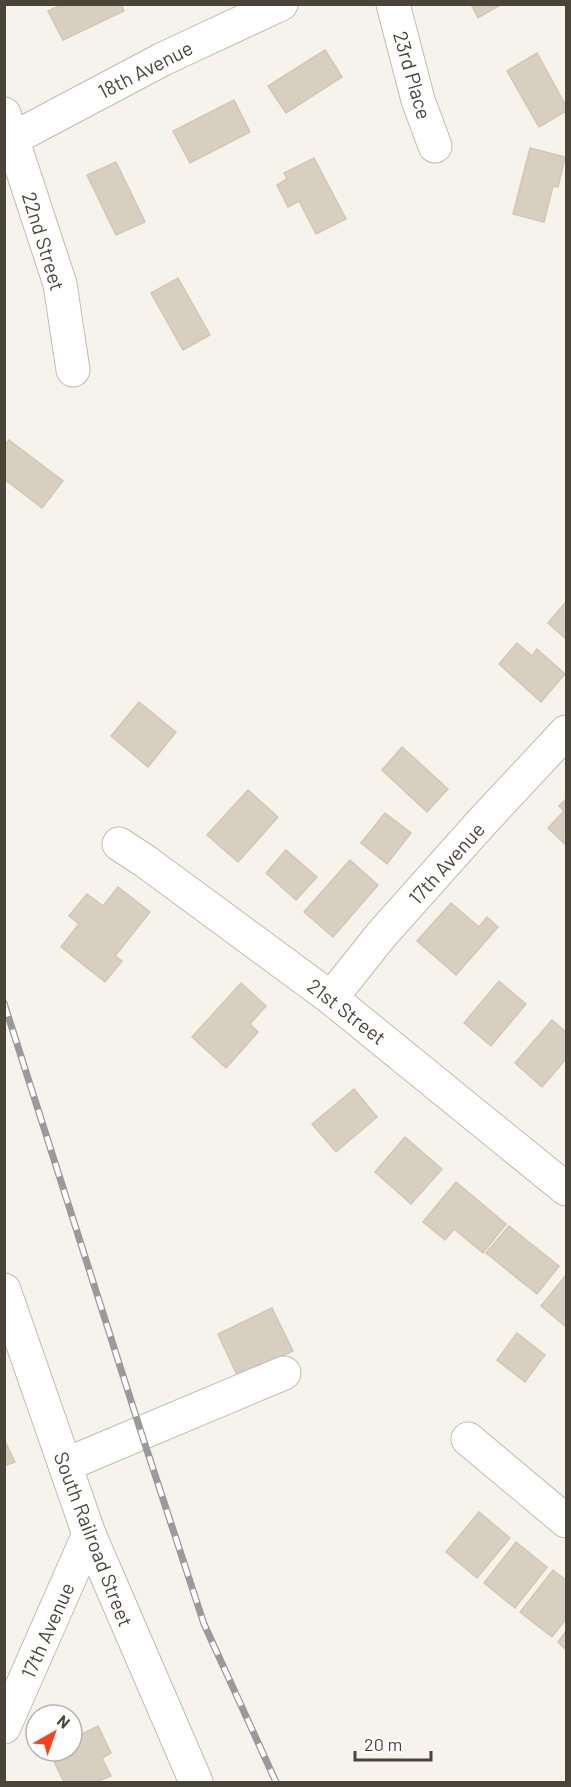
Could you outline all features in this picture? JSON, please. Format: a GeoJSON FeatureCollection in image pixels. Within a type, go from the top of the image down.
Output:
{"type":"FeatureCollection","features":[{"type":"Feature","properties":{"kind":"street","name":"18th Avenue"},"geometry":{"type":"LineString","coordinates":[[8,127],[281,4]]}},
{"type":"Feature","properties":{"kind":"street","name":"23rd Place"},"geometry":{"type":"LineString","coordinates":[[393,4],[418,100],[435,146]]}},
{"type":"Feature","properties":{"kind":"street","name":"22nd Street"},"geometry":{"type":"LineString","coordinates":[[8,127],[60,284],[73,370]]}},
{"type":"Feature","properties":{"kind":"street","name":"17th Avenue"},"geometry":{"type":"LineString","coordinates":[[331,998],[389,926],[567,732]]}},
{"type":"Feature","properties":{"kind":"street","name":"21st Street"},"geometry":{"type":"LineString","coordinates":[[118,844],[145,861],[331,998],[567,1189]]}},
{"type":"Feature","properties":{"kind":"street","name":"South Railroad Street"},"geometry":{"type":"LineString","coordinates":[[5,1293],[89,1534],[196,1782]]}},
{"type":"Feature","properties":{"kind":"street"},"geometry":{"type":"LineString","coordinates":[[65,1465],[285,1373]]}},
{"type":"Feature","properties":{"kind":"street"},"geometry":{"type":"LineString","coordinates":[[468,1439],[567,1521]]}},
{"type":"Feature","properties":{"kind":"street","name":"17th Avenue"},"geometry":{"type":"LineString","coordinates":[[4,1727],[89,1534]]}},
{"type":"Feature","properties":{"kind":"building"},"geometry":{"type":"Polygon","coordinates":[[[63,4],[121,4],[124,11],[63,40],[48,11],[63,4]]]}},
{"type":"Feature","properties":{"kind":"building"},"geometry":{"type":"Polygon","coordinates":[[[471,4],[502,4],[478,18],[471,4]]]}},
{"type":"Feature","properties":{"kind":"building"},"geometry":{"type":"Polygon","coordinates":[[[325,50],[342,77],[286,113],[268,86],[325,50]]]}},
{"type":"Feature","properties":{"kind":"building"},"geometry":{"type":"Polygon","coordinates":[[[537,53],[566,106],[566,111],[539,127],[507,71],[537,53]]]}},
{"type":"Feature","properties":{"kind":"building"},"geometry":{"type":"Polygon","coordinates":[[[234,100],[250,132],[190,163],[173,131],[234,100]]]}},
{"type":"Feature","properties":{"kind":"building"},"geometry":{"type":"Polygon","coordinates":[[[530,148],[565,157],[558,187],[553,186],[544,222],[513,214],[530,148]]]}},
{"type":"Feature","properties":{"kind":"building"},"geometry":{"type":"Polygon","coordinates":[[[314,158],[346,219],[316,234],[299,201],[288,207],[277,185],[287,179],[284,173],[314,158]]]}},
{"type":"Feature","properties":{"kind":"building"},"geometry":{"type":"Polygon","coordinates":[[[116,162],[145,222],[116,235],[87,175],[116,162]]]}},
{"type":"Feature","properties":{"kind":"building"},"geometry":{"type":"Polygon","coordinates":[[[178,278],[210,335],[183,350],[151,293],[178,278]]]}},
{"type":"Feature","properties":{"kind":"building"},"geometry":{"type":"Polygon","coordinates":[[[9,440],[63,481],[42,508],[4,479],[4,446],[9,440]]]}},
{"type":"Feature","properties":{"kind":"building"},"geometry":{"type":"Polygon","coordinates":[[[566,602],[566,639],[548,623],[566,602]]]}},
{"type":"Feature","properties":{"kind":"building"},"geometry":{"type":"Polygon","coordinates":[[[517,643],[532,656],[537,649],[565,674],[541,702],[499,664],[517,643]]]}},
{"type":"Feature","properties":{"kind":"building"},"geometry":{"type":"Polygon","coordinates":[[[139,702],[176,732],[148,767],[111,736],[139,702]]]}},
{"type":"Feature","properties":{"kind":"building"},"geometry":{"type":"Polygon","coordinates":[[[402,747],[448,789],[427,812],[382,770],[402,747]]]}},
{"type":"Feature","properties":{"kind":"building"},"geometry":{"type":"Polygon","coordinates":[[[248,790],[278,817],[238,862],[207,835],[248,790]]]}},
{"type":"Feature","properties":{"kind":"building"},"geometry":{"type":"Polygon","coordinates":[[[566,799],[566,845],[548,828],[564,811],[559,806],[566,799]]]}},
{"type":"Feature","properties":{"kind":"building"},"geometry":{"type":"Polygon","coordinates":[[[385,813],[411,833],[387,864],[361,843],[385,813]]]}},
{"type":"Feature","properties":{"kind":"building"},"geometry":{"type":"Polygon","coordinates":[[[286,850],[317,877],[296,900],[266,873],[286,850]]]}},
{"type":"Feature","properties":{"kind":"building"},"geometry":{"type":"Polygon","coordinates":[[[350,860],[378,885],[333,937],[304,912],[350,860]]]}},
{"type":"Feature","properties":{"kind":"building"},"geometry":{"type":"Polygon","coordinates":[[[118,887],[150,912],[115,956],[122,961],[105,982],[61,947],[79,924],[69,916],[87,894],[103,906],[118,887]]]}},
{"type":"Feature","properties":{"kind":"building"},"geometry":{"type":"Polygon","coordinates":[[[451,903],[479,927],[487,917],[498,927],[456,975],[417,941],[451,903]]]}},
{"type":"Feature","properties":{"kind":"building"},"geometry":{"type":"Polygon","coordinates":[[[499,981],[526,1004],[491,1046],[464,1023],[499,981]]]}},
{"type":"Feature","properties":{"kind":"building"},"geometry":{"type":"Polygon","coordinates":[[[241,983],[266,1006],[250,1024],[258,1032],[226,1068],[192,1037],[241,983]]]}},
{"type":"Feature","properties":{"kind":"building"},"geometry":{"type":"Polygon","coordinates":[[[552,1020],[566,1032],[566,1059],[542,1087],[515,1063],[552,1020]]]}},
{"type":"Feature","properties":{"kind":"building"},"geometry":{"type":"Polygon","coordinates":[[[354,1089],[377,1117],[336,1152],[312,1124],[354,1089]]]}},
{"type":"Feature","properties":{"kind":"building"},"geometry":{"type":"Polygon","coordinates":[[[405,1137],[442,1169],[411,1204],[375,1172],[405,1137]]]}},
{"type":"Feature","properties":{"kind":"building"},"geometry":{"type":"Polygon","coordinates":[[[456,1182],[506,1224],[483,1253],[454,1229],[445,1240],[423,1222],[456,1182]]]}},
{"type":"Feature","properties":{"kind":"building"},"geometry":{"type":"Polygon","coordinates":[[[509,1226],[559,1266],[537,1294],[486,1253],[509,1226]]]}},
{"type":"Feature","properties":{"kind":"building"},"geometry":{"type":"Polygon","coordinates":[[[566,1275],[566,1327],[541,1306],[566,1275]]]}},
{"type":"Feature","properties":{"kind":"building"},"geometry":{"type":"Polygon","coordinates":[[[272,1308],[293,1351],[238,1377],[218,1334],[272,1308]]]}},
{"type":"Feature","properties":{"kind":"building"},"geometry":{"type":"Polygon","coordinates":[[[517,1333],[545,1355],[525,1382],[497,1360],[517,1333]]]}},
{"type":"Feature","properties":{"kind":"building"},"geometry":{"type":"Polygon","coordinates":[[[4,1439],[15,1462],[4,1466],[4,1439]]]}},
{"type":"Feature","properties":{"kind":"building"},"geometry":{"type":"Polygon","coordinates":[[[479,1512],[510,1538],[477,1578],[446,1552],[479,1512]]]}},
{"type":"Feature","properties":{"kind":"building"},"geometry":{"type":"Polygon","coordinates":[[[516,1542],[547,1567],[515,1608],[484,1583],[516,1542]]]}},
{"type":"Feature","properties":{"kind":"building"},"geometry":{"type":"Polygon","coordinates":[[[553,1570],[566,1580],[566,1619],[552,1637],[520,1612],[553,1570]]]}},
{"type":"Feature","properties":{"kind":"building"},"geometry":{"type":"Polygon","coordinates":[[[566,1631],[566,1650],[558,1642],[566,1631]]]}},
{"type":"Feature","properties":{"kind":"building"},"geometry":{"type":"Polygon","coordinates":[[[98,1726],[111,1753],[102,1758],[111,1776],[96,1782],[64,1782],[55,1763],[84,1763],[84,1733],[98,1726]]]}},
{"type":"Feature","properties":{"kind":"railway"},"geometry":{"type":"LineString","coordinates":[[4,1003],[204,1624],[276,1782]]}}]}
